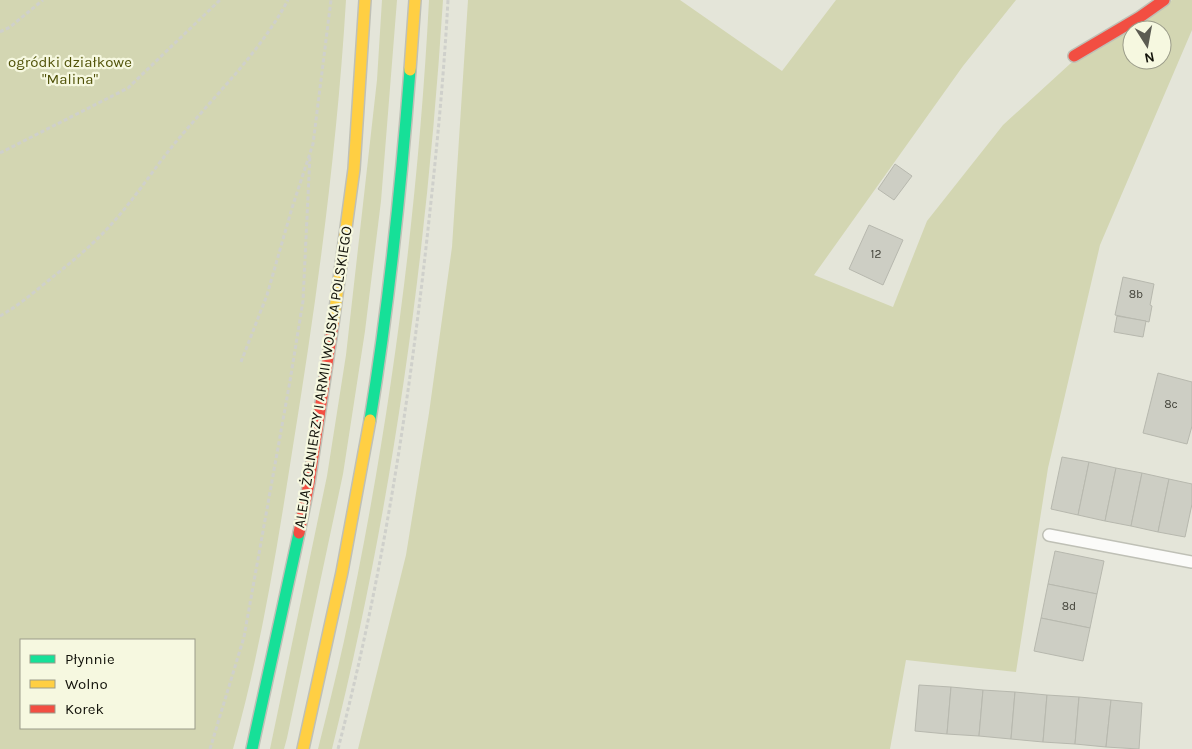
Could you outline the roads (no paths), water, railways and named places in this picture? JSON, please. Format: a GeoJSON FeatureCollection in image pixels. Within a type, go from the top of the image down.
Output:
{"type":"FeatureCollection","features":[{"type":"Feature","properties":{"kind":"main road","name":"ALEJA ŻOŁNIERZY I ARMII WOJSKA POLSKIEGO"},"geometry":{"type":"LineString","coordinates":[[252,749],[300,532],[335,313],[354,169],[365,0]]}},
{"type":"Feature","properties":{"kind":"main road"},"geometry":{"type":"LineString","coordinates":[[303,749],[359,485],[376,378],[391,274],[412,54],[415,0]]}},
{"type":"Feature","properties":{"kind":"main road"},"geometry":{"type":"LineString","coordinates":[[1074,56],[1140,18],[1164,0]]}},
{"type":"Feature","properties":{"kind":"lane"},"geometry":{"type":"LineString","coordinates":[[1049,535],[1192,562]]}},
{"type":"Feature","properties":{"kind":"park label","name":"ogródki działkowe \"Malina\""},"geometry":{"type":"Point","coordinates":[70,70]}}]}
